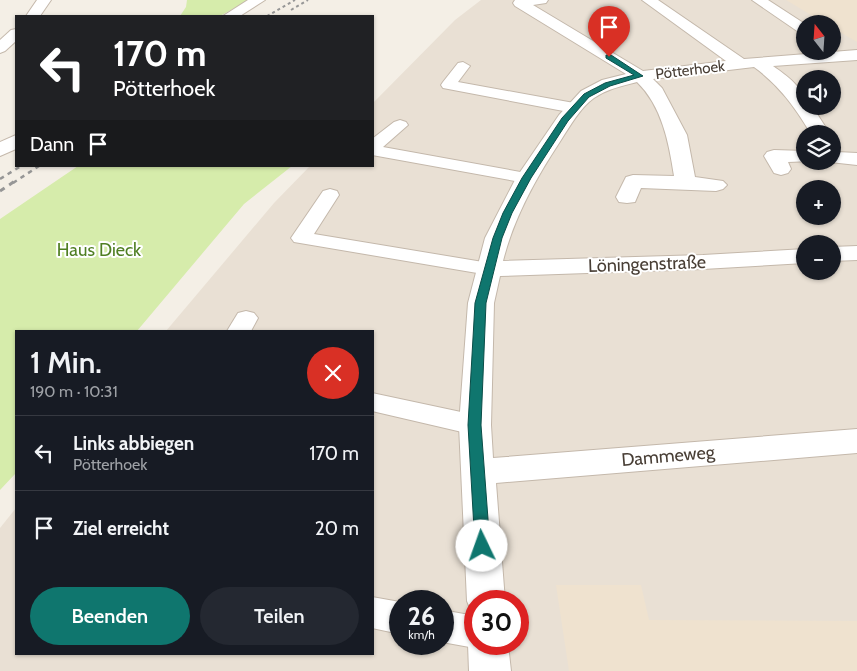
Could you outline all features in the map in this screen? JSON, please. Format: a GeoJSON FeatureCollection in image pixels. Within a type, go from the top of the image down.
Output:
{"type":"FeatureCollection","features":[{"type":"Feature","properties":{"kind":"street"},"geometry":{"type":"LineString","coordinates":[[34,15],[44,0]]}},
{"type":"Feature","properties":{"kind":"street"},"geometry":{"type":"LineString","coordinates":[[232,15],[258,0]]}},
{"type":"Feature","properties":{"kind":"street","name":"Pötterhoek"},"geometry":{"type":"LineString","coordinates":[[541,0],[520,3],[640,76],[653,88],[677,135],[686,183]]}},
{"type":"Feature","properties":{"kind":"street","name":"Pötterhoek"},"geometry":{"type":"LineString","coordinates":[[649,0],[749,62],[784,80],[815,125]]}},
{"type":"Feature","properties":{"kind":"street"},"geometry":{"type":"LineString","coordinates":[[759,0],[796,24]]}},
{"type":"Feature","properties":{"kind":"street"},"geometry":{"type":"LineString","coordinates":[[6,47],[15,34]]}},
{"type":"Feature","properties":{"kind":"street","name":"Pötterhoek"},"geometry":{"type":"LineString","coordinates":[[485,590],[475,425],[480,303],[504,221],[526,178],[574,108],[587,95],[608,84],[640,76],[846,52]]}},
{"type":"Feature","properties":{"kind":"street"},"geometry":{"type":"LineString","coordinates":[[0,150],[15,142]]}},
{"type":"Feature","properties":{"kind":"street"},"geometry":{"type":"LineString","coordinates":[[781,169],[774,156],[796,157]]}},
{"type":"Feature","properties":{"kind":"street"},"geometry":{"type":"LineString","coordinates":[[841,157],[857,159]]}},
{"type":"Feature","properties":{"kind":"street"},"geometry":{"type":"LineString","coordinates":[[627,197],[633,181],[716,185]]}},
{"type":"Feature","properties":{"kind":"street"},"geometry":{"type":"LineString","coordinates":[[841,254],[857,253]]}},
{"type":"Feature","properties":{"kind":"street","name":"Löningenstraße"},"geometry":{"type":"LineString","coordinates":[[489,269],[703,262],[796,257]]}},
{"type":"Feature","properties":{"kind":"street","name":"Dammeweg"},"geometry":{"type":"LineString","coordinates":[[478,472],[857,441]]}},
{"type":"Feature","properties":{"kind":"street"},"geometry":{"type":"LineString","coordinates":[[489,655],[490,671]]}},
{"type":"Feature","properties":{"kind":"lane"},"geometry":{"type":"LineString","coordinates":[[463,66],[448,85],[574,108]]}},
{"type":"Feature","properties":{"kind":"lane"},"geometry":{"type":"LineString","coordinates":[[374,147],[400,125]]}},
{"type":"Feature","properties":{"kind":"lane"},"geometry":{"type":"LineString","coordinates":[[374,149],[526,178]]}},
{"type":"Feature","properties":{"kind":"lane"},"geometry":{"type":"LineString","coordinates":[[330,195],[301,238],[489,269]]}},
{"type":"Feature","properties":{"kind":"lane"},"geometry":{"type":"LineString","coordinates":[[374,402],[475,425]]}},
{"type":"Feature","properties":{"kind":"lane"},"geometry":{"type":"LineString","coordinates":[[374,612],[389,616]]}},
{"type":"Feature","properties":{"kind":"shaded area"},"geometry":{"type":"Polygon","coordinates":[[[481,0],[857,0],[857,671],[0,671],[0,528],[15,509],[15,655],[374,655],[374,330],[167,330],[274,203],[309,167],[374,167],[374,102],[455,20],[481,0]]]}},
{"type":"Feature","properties":{"kind":"shaded area"},"geometry":{"type":"Polygon","coordinates":[[[786,0],[857,0],[857,42],[841,33],[841,15],[811,15],[786,0]]]}},
{"type":"Feature","properties":{"kind":"shaded area"},"geometry":{"type":"Polygon","coordinates":[[[556,585],[641,585],[649,620],[857,621],[857,671],[569,671],[556,585]]]}},
{"type":"Feature","properties":{"kind":"green space"},"geometry":{"type":"Polygon","coordinates":[[[187,0],[249,0],[222,15],[181,15],[186,7],[187,0]]]}},
{"type":"Feature","properties":{"kind":"green space","name":"Haus Dieck"},"geometry":{"type":"Polygon","coordinates":[[[77,167],[291,167],[244,204],[138,330],[15,330],[15,474],[0,490],[0,219],[77,167]]]}},
{"type":"Feature","properties":{"kind":"railway"},"geometry":{"type":"LineString","coordinates":[[269,15],[295,0]]}},
{"type":"Feature","properties":{"kind":"railway"},"geometry":{"type":"LineString","coordinates":[[291,10],[308,0]]}},
{"type":"Feature","properties":{"kind":"railway"},"geometry":{"type":"LineString","coordinates":[[0,179],[19,167]]}},
{"type":"Feature","properties":{"kind":"railway"},"geometry":{"type":"LineString","coordinates":[[13,183],[37,167]]}},
{"type":"Feature","properties":{"kind":"railway"},"geometry":{"type":"LineString","coordinates":[[0,191],[15,181]]}},
{"type":"Feature","properties":{"kind":"route"},"geometry":{"type":"LineString","coordinates":[[482,546],[475,425],[480,303],[497,238],[508,213],[526,178],[565,119],[587,95],[608,84],[640,76],[609,57]]}}]}
